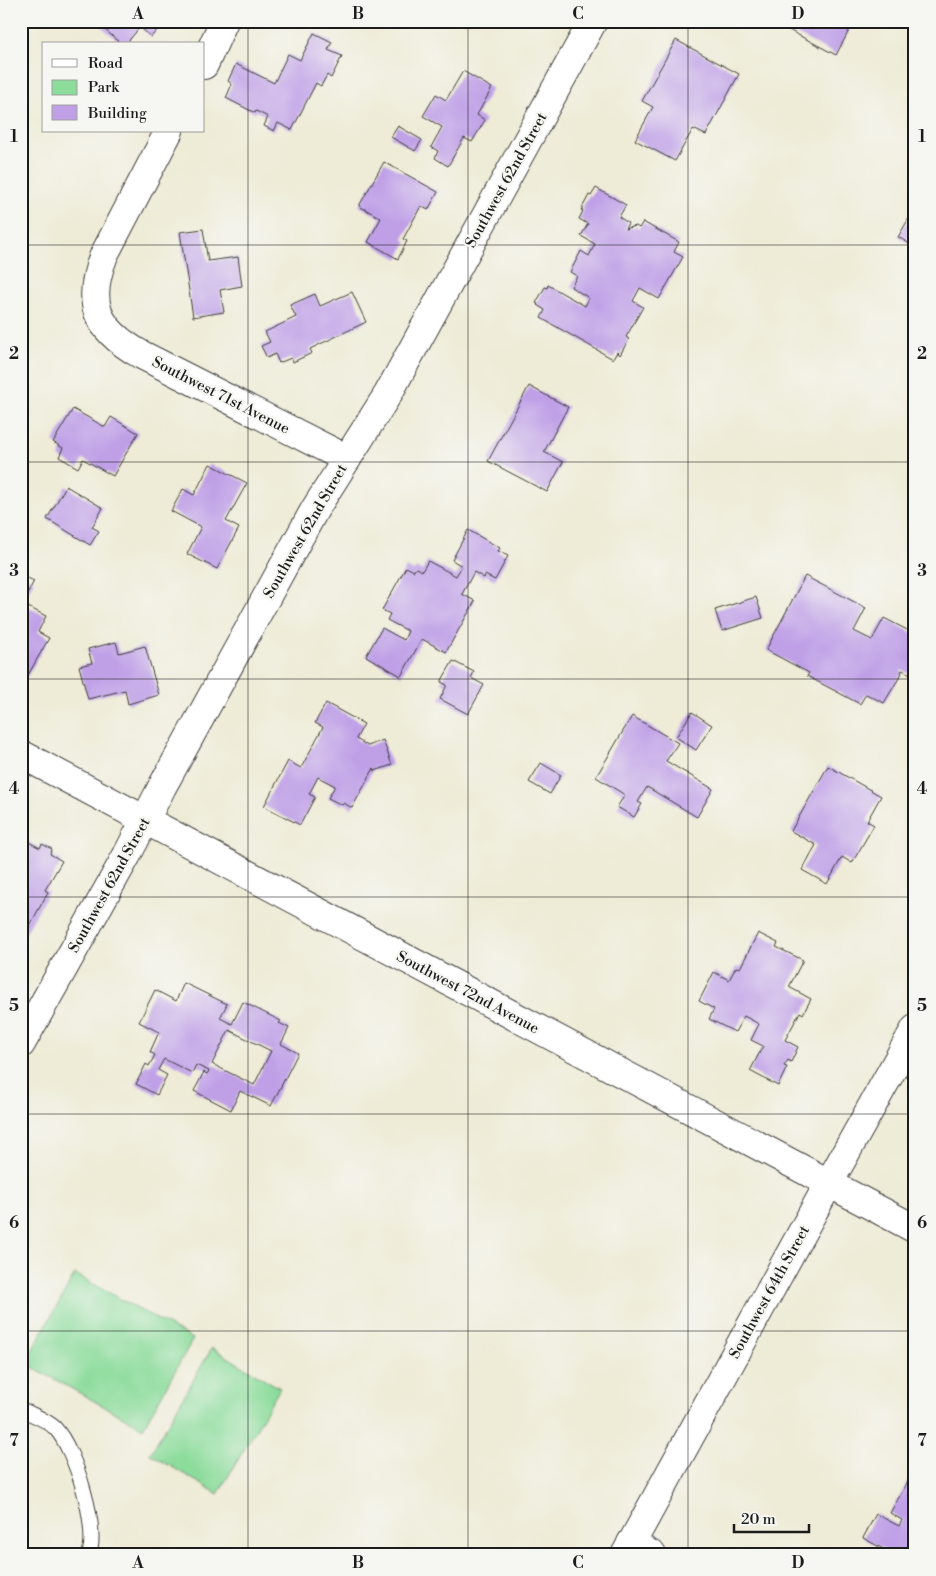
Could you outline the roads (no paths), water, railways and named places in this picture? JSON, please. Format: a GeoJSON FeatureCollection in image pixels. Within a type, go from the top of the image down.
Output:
{"type":"FeatureCollection","features":[{"type":"Feature","properties":{"kind":"street"},"geometry":{"type":"LineString","coordinates":[[205,63],[224,21]]}},
{"type":"Feature","properties":{"kind":"street","name":"Southwest 62nd Street"},"geometry":{"type":"LineString","coordinates":[[21,1044],[315,508],[388,394],[593,21]]}},
{"type":"Feature","properties":{"kind":"street","name":"Southwest 71st Avenue"},"geometry":{"type":"LineString","coordinates":[[168,132],[98,268],[94,285],[95,299],[97,312],[102,323],[117,340],[140,354],[347,459]]}},
{"type":"Feature","properties":{"kind":"street","name":"Southwest 72nd Avenue"},"geometry":{"type":"LineString","coordinates":[[21,754],[915,1229]]}},
{"type":"Feature","properties":{"kind":"street","name":"Southwest 64th Street"},"geometry":{"type":"LineString","coordinates":[[636,1551],[829,1183],[915,1029]]}},
{"type":"Feature","properties":{"kind":"lane"},"geometry":{"type":"LineString","coordinates":[[21,1409],[49,1423],[56,1429],[66,1446],[82,1486],[89,1510],[92,1534],[89,1555]]}}]}
